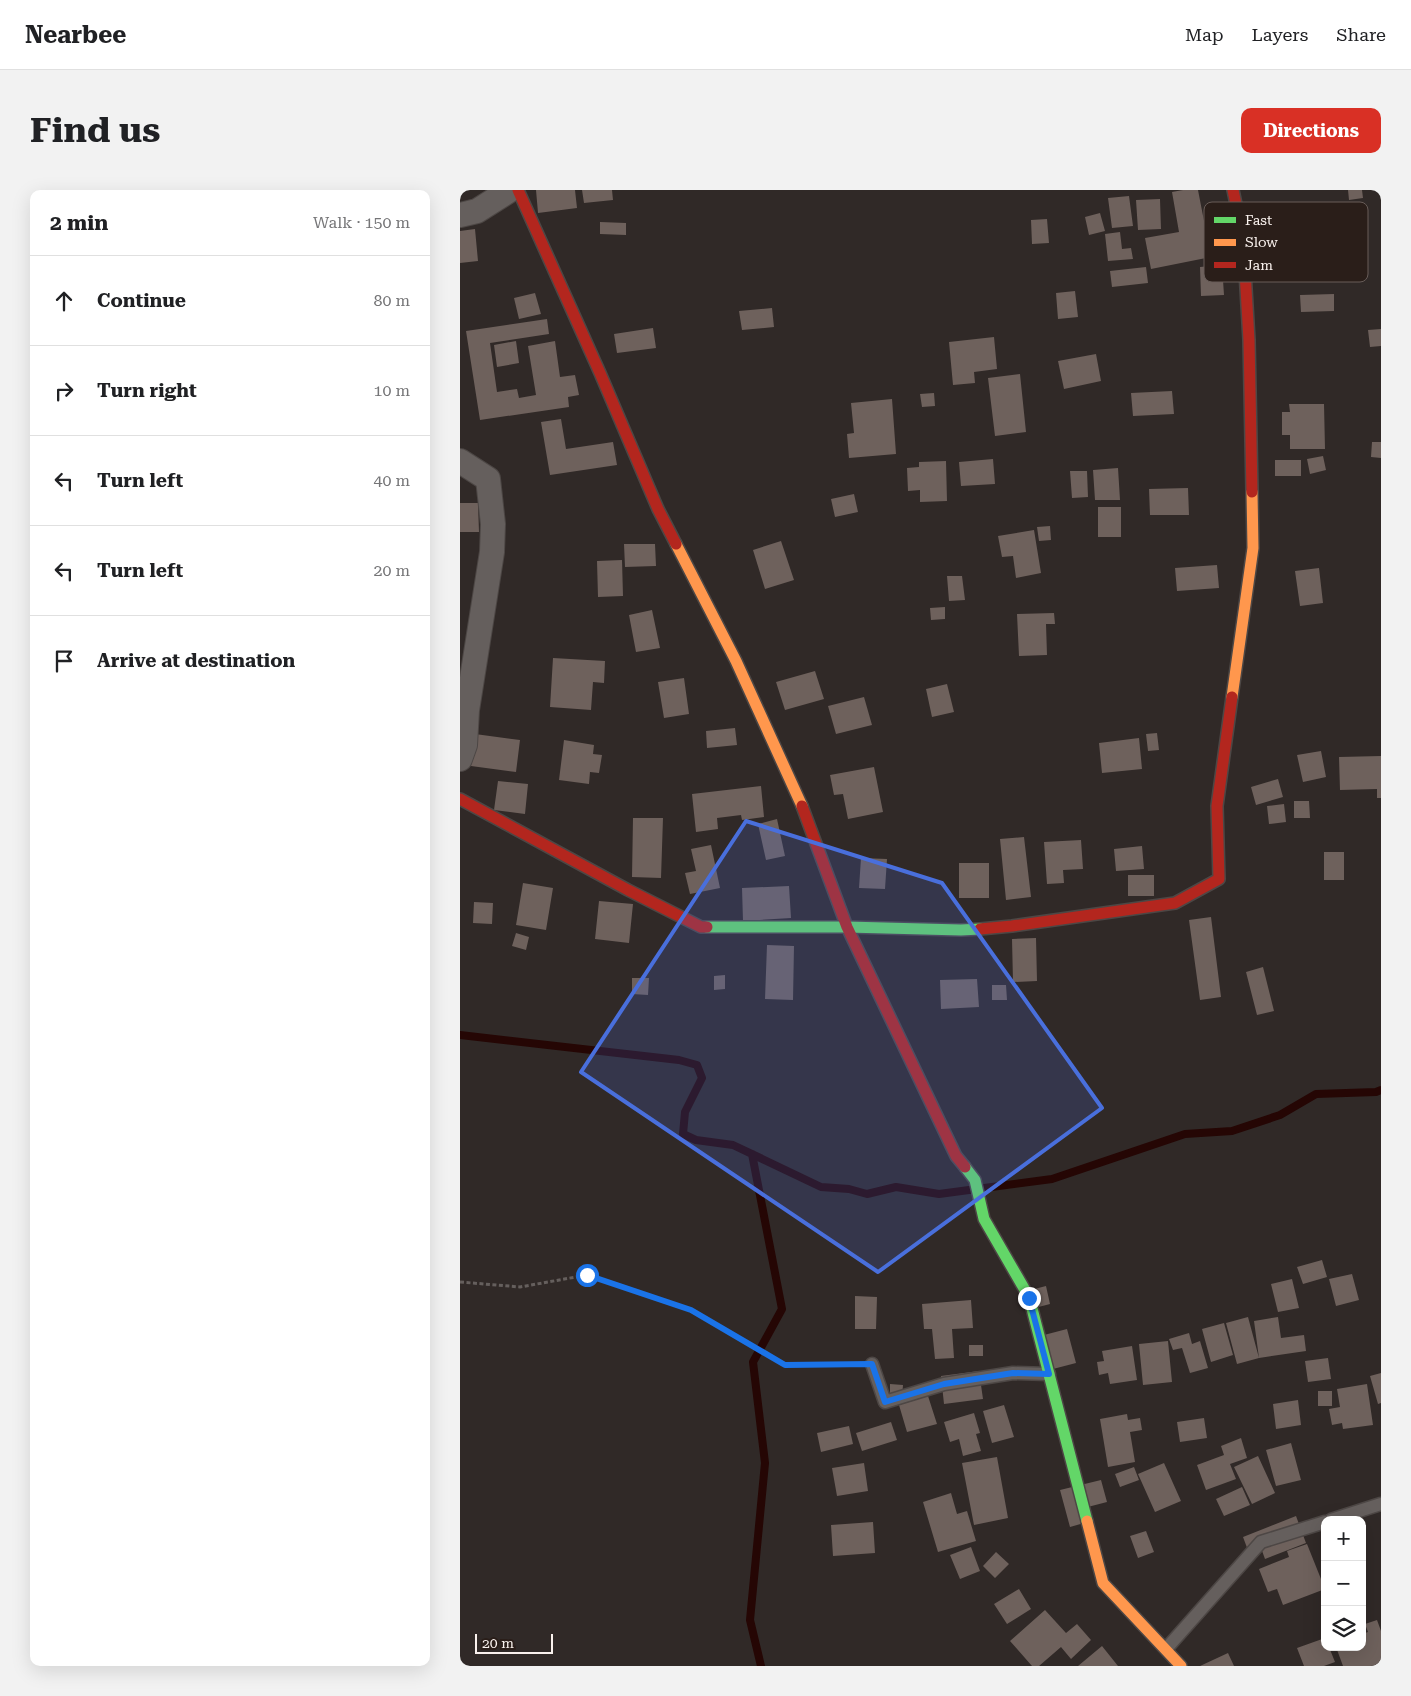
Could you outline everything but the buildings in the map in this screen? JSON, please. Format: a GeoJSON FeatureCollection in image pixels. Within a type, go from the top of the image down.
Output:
{"type":"FeatureCollection","features":[{"type":"Feature","properties":{"kind":"street"},"geometry":{"type":"LineString","coordinates":[[460,215],[476,211],[510,190]]}},
{"type":"Feature","properties":{"kind":"street"},"geometry":{"type":"LineString","coordinates":[[518,190],[600,373],[658,509],[736,661],[802,806],[847,926],[956,1156],[975,1180],[984,1219],[1029,1298],[1103,1583],[1181,1666]]}},
{"type":"Feature","properties":{"kind":"street"},"geometry":{"type":"LineString","coordinates":[[460,799],[628,890],[701,926],[847,926],[961,930],[1022,924],[1175,903],[1219,879],[1217,806],[1253,548],[1249,340],[1246,282]]}},
{"type":"Feature","properties":{"kind":"street"},"geometry":{"type":"LineString","coordinates":[[460,461],[488,479],[493,524],[492,552],[467,710],[464,745],[460,759]]}},
{"type":"Feature","properties":{"kind":"lane"},"geometry":{"type":"LineString","coordinates":[[872,1364],[885,1402],[944,1384],[1013,1373],[1049,1374]]}},
{"type":"Feature","properties":{"kind":"lane"},"geometry":{"type":"LineString","coordinates":[[1344,1516],[1381,1504]]}},
{"type":"Feature","properties":{"kind":"lane"},"geometry":{"type":"LineString","coordinates":[[1166,1649],[1260,1542],[1321,1523]]}},
{"type":"Feature","properties":{"kind":"path"},"geometry":{"type":"LineString","coordinates":[[460,1282],[520,1287],[587,1275],[691,1310],[785,1365],[872,1364]]}},
{"type":"Feature","properties":{"kind":"highlighted area"},"geometry":{"type":"Polygon","coordinates":[[[746,821],[942,883],[1102,1108],[878,1272],[581,1072],[746,821]]]}},
{"type":"Feature","properties":{"kind":"waterway"},"geometry":{"type":"LineString","coordinates":[[460,1035],[679,1060],[697,1065],[702,1078],[685,1112],[683,1134],[696,1140],[733,1145],[821,1187],[849,1189],[867,1194],[896,1187],[939,1194],[1052,1179],[1185,1134],[1232,1131],[1280,1115],[1316,1094],[1376,1092],[1381,1090]]}},
{"type":"Feature","properties":{"kind":"waterway"},"geometry":{"type":"LineString","coordinates":[[752,1154],[782,1309],[753,1362],[765,1463],[750,1620],[761,1666]]}},
{"type":"Feature","properties":{"kind":"traffic: fast"},"geometry":{"type":"LineString","coordinates":[[707,927],[980,929]]}},
{"type":"Feature","properties":{"kind":"traffic: fast"},"geometry":{"type":"LineString","coordinates":[[965,1167],[975,1180],[984,1219],[1029,1297],[1087,1521]]}},
{"type":"Feature","properties":{"kind":"traffic: slow"},"geometry":{"type":"LineString","coordinates":[[1232,697],[1253,548],[1252,492]]}},
{"type":"Feature","properties":{"kind":"traffic: slow"},"geometry":{"type":"LineString","coordinates":[[676,544],[736,661],[802,806]]}},
{"type":"Feature","properties":{"kind":"traffic: slow"},"geometry":{"type":"LineString","coordinates":[[1087,1521],[1103,1583],[1181,1666]]}},
{"type":"Feature","properties":{"kind":"traffic: jam"},"geometry":{"type":"LineString","coordinates":[[518,190],[600,373],[658,509],[676,544]]}},
{"type":"Feature","properties":{"kind":"traffic: jam"},"geometry":{"type":"LineString","coordinates":[[1233,190],[1236,202]]}},
{"type":"Feature","properties":{"kind":"traffic: jam"},"geometry":{"type":"LineString","coordinates":[[1246,282],[1249,340],[1252,492]]}},
{"type":"Feature","properties":{"kind":"traffic: jam"},"geometry":{"type":"LineString","coordinates":[[980,929],[1175,903],[1219,879],[1217,806],[1232,697]]}},
{"type":"Feature","properties":{"kind":"traffic: jam"},"geometry":{"type":"LineString","coordinates":[[460,799],[628,890],[701,927],[707,927]]}},
{"type":"Feature","properties":{"kind":"traffic: jam"},"geometry":{"type":"LineString","coordinates":[[802,806],[847,927],[956,1156],[965,1167]]}},
{"type":"Feature","properties":{"kind":"route"},"geometry":{"type":"LineString","coordinates":[[587,1275],[691,1310],[785,1365],[872,1364],[885,1402],[944,1384],[1013,1373],[1049,1374],[1029,1298]]}}]}
